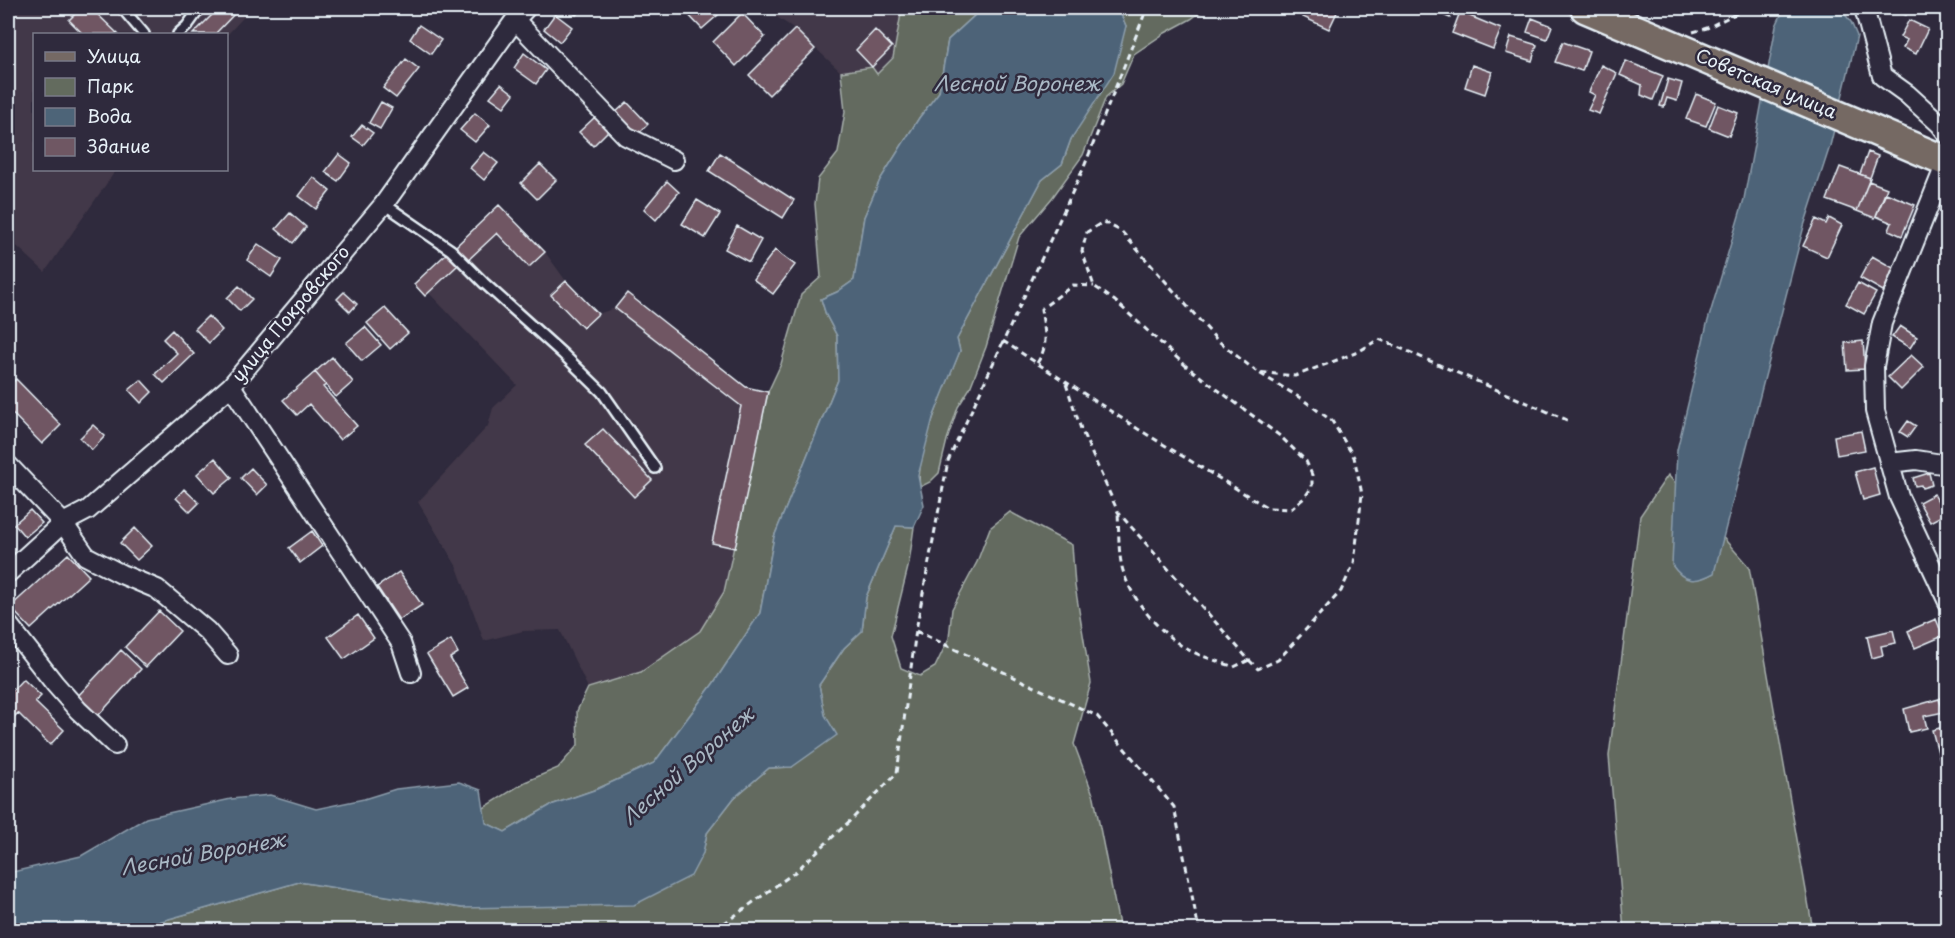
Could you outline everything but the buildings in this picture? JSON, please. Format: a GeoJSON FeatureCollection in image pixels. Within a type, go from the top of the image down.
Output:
{"type":"FeatureCollection","features":[{"type":"Feature","properties":{"kind":"main road","name":"Советская улица"},"geometry":{"type":"LineString","coordinates":[[1585,8],[1872,129],[1947,154]]}},
{"type":"Feature","properties":{"kind":"street"},"geometry":{"type":"LineString","coordinates":[[1864,8],[1882,76],[1907,94],[1940,124],[1947,154],[1882,323],[1874,366],[1875,411],[1899,497],[1947,602]]}},
{"type":"Feature","properties":{"kind":"street"},"geometry":{"type":"LineString","coordinates":[[521,14],[626,136],[674,160]]}},
{"type":"Feature","properties":{"kind":"street","name":"улица Покровского"},"geometry":{"type":"LineString","coordinates":[[8,573],[63,523],[88,510],[231,386],[384,204],[521,14]]}},
{"type":"Feature","properties":{"kind":"street"},"geometry":{"type":"LineString","coordinates":[[231,386],[401,643],[411,673]]}},
{"type":"Feature","properties":{"kind":"street"},"geometry":{"type":"LineString","coordinates":[[1889,463],[1916,460],[1947,465]]}},
{"type":"Feature","properties":{"kind":"street"},"geometry":{"type":"LineString","coordinates":[[8,465],[63,523],[86,556],[157,589],[207,631],[228,655]]}},
{"type":"Feature","properties":{"kind":"street"},"geometry":{"type":"LineString","coordinates":[[8,624],[78,710],[116,745]]}},
{"type":"Feature","properties":{"kind":"lane"},"geometry":{"type":"LineString","coordinates":[[122,8],[143,33]]}},
{"type":"Feature","properties":{"kind":"lane"},"geometry":{"type":"LineString","coordinates":[[179,33],[200,8]]}},
{"type":"Feature","properties":{"kind":"lane"},"geometry":{"type":"LineString","coordinates":[[384,204],[451,250],[484,284],[563,354],[602,392],[655,468]]}},
{"type":"Feature","properties":{"kind":"path"},"geometry":{"type":"LineString","coordinates":[[715,930],[795,872],[897,773],[916,630],[948,461],[1084,167],[1147,8]]}},
{"type":"Feature","properties":{"kind":"path"},"geometry":{"type":"LineString","coordinates":[[1685,34],[1707,28],[1747,8]]}},
{"type":"Feature","properties":{"kind":"path"},"geometry":{"type":"LineString","coordinates":[[1065,382],[1081,429],[1118,512],[1258,669],[1278,660],[1341,591],[1354,563],[1362,494],[1354,457],[1332,421],[1302,399],[1257,372],[1217,340],[1121,231],[1103,222],[1087,232],[1082,251],[1094,286]]}},
{"type":"Feature","properties":{"kind":"path"},"geometry":{"type":"LineString","coordinates":[[1003,341],[1138,429],[1268,508],[1291,509],[1304,498],[1312,486],[1312,475],[1306,461],[1280,436],[1186,366],[1115,301],[1094,286],[1073,285],[1041,309],[1046,341],[1045,352],[1037,363]]}},
{"type":"Feature","properties":{"kind":"path"},"geometry":{"type":"LineString","coordinates":[[1257,372],[1295,376],[1358,352],[1378,339],[1567,420]]}},
{"type":"Feature","properties":{"kind":"path"},"geometry":{"type":"LineString","coordinates":[[1118,512],[1122,568],[1137,601],[1158,625],[1184,647],[1204,657],[1234,667],[1249,660]]}},
{"type":"Feature","properties":{"kind":"path"},"geometry":{"type":"LineString","coordinates":[[916,630],[1097,716],[1174,807],[1199,930]]}},
{"type":"Feature","properties":{"kind":"shaded area"},"geometry":{"type":"Polygon","coordinates":[[[8,8],[252,8],[228,34],[33,33],[33,171],[115,171],[45,272],[8,238],[8,8]]]}},
{"type":"Feature","properties":{"kind":"shaded area"},"geometry":{"type":"Polygon","coordinates":[[[763,8],[902,8],[893,57],[876,74],[872,67],[841,72],[795,29],[763,8]]]}},
{"type":"Feature","properties":{"kind":"shaded area"},"geometry":{"type":"Polygon","coordinates":[[[499,205],[545,252],[566,281],[598,314],[615,308],[627,293],[746,387],[768,392],[724,592],[700,631],[641,672],[588,688],[560,630],[523,631],[484,641],[457,567],[418,502],[488,426],[493,408],[517,385],[429,293],[425,296],[414,284],[499,205]]]}},
{"type":"Feature","properties":{"kind":"green space"},"geometry":{"type":"Polygon","coordinates":[[[902,8],[977,8],[974,16],[948,40],[939,92],[919,118],[880,180],[864,217],[854,280],[837,292],[821,299],[837,336],[838,380],[774,537],[760,613],[713,684],[654,763],[597,789],[551,805],[505,832],[486,823],[482,809],[525,782],[558,768],[578,745],[577,711],[588,688],[641,672],[700,631],[724,592],[768,392],[781,364],[801,295],[821,277],[815,204],[818,179],[838,153],[845,112],[841,72],[872,67],[877,74],[893,58],[902,8]]]}},
{"type":"Feature","properties":{"kind":"green space"},"geometry":{"type":"Polygon","coordinates":[[[1118,8],[1206,8],[1134,54],[1121,84],[1106,97],[1083,155],[1052,198],[1019,237],[986,347],[970,388],[958,407],[939,473],[930,482],[920,487],[919,473],[927,438],[960,351],[957,339],[1042,180],[1062,164],[1071,139],[1126,26],[1118,8]]]}},
{"type":"Feature","properties":{"kind":"green space"},"geometry":{"type":"Polygon","coordinates":[[[1668,475],[1749,567],[1813,930],[1624,930],[1609,756],[1640,516],[1668,475]]]}},
{"type":"Feature","properties":{"kind":"green space"},"geometry":{"type":"Polygon","coordinates":[[[1010,512],[1072,545],[1075,586],[1091,683],[1074,744],[1094,797],[1120,930],[130,930],[299,882],[462,908],[703,853],[707,833],[734,798],[769,768],[792,767],[825,715],[819,685],[844,648],[862,631],[866,597],[896,526],[914,527],[909,563],[891,636],[901,668],[920,676],[935,667],[949,638],[952,609],[977,562],[990,528],[1010,512]]]}},
{"type":"Feature","properties":{"kind":"water","name":"Лесной Воронеж"},"geometry":{"type":"Polygon","coordinates":[[[977,8],[1118,8],[1126,26],[1114,73],[1071,139],[1062,164],[1042,180],[957,339],[960,351],[933,418],[918,476],[924,505],[914,527],[896,526],[866,597],[862,631],[844,648],[819,685],[825,715],[837,735],[792,767],[769,768],[734,798],[707,833],[703,853],[691,876],[634,905],[462,908],[299,882],[130,930],[8,930],[8,873],[81,856],[146,818],[231,799],[270,795],[316,809],[364,799],[396,789],[459,782],[481,790],[486,823],[505,832],[551,805],[597,789],[654,763],[713,684],[760,613],[774,537],[838,380],[837,336],[821,299],[837,292],[854,280],[864,217],[880,180],[919,118],[939,92],[948,40],[974,16],[977,8]]]}},
{"type":"Feature","properties":{"kind":"water"},"geometry":{"type":"Polygon","coordinates":[[[1792,8],[1840,8],[1851,22],[1857,36],[1830,146],[1804,226],[1714,573],[1691,580],[1681,575],[1672,565],[1677,450],[1707,324],[1744,199],[1776,26],[1782,13],[1792,8]]]}}]}
